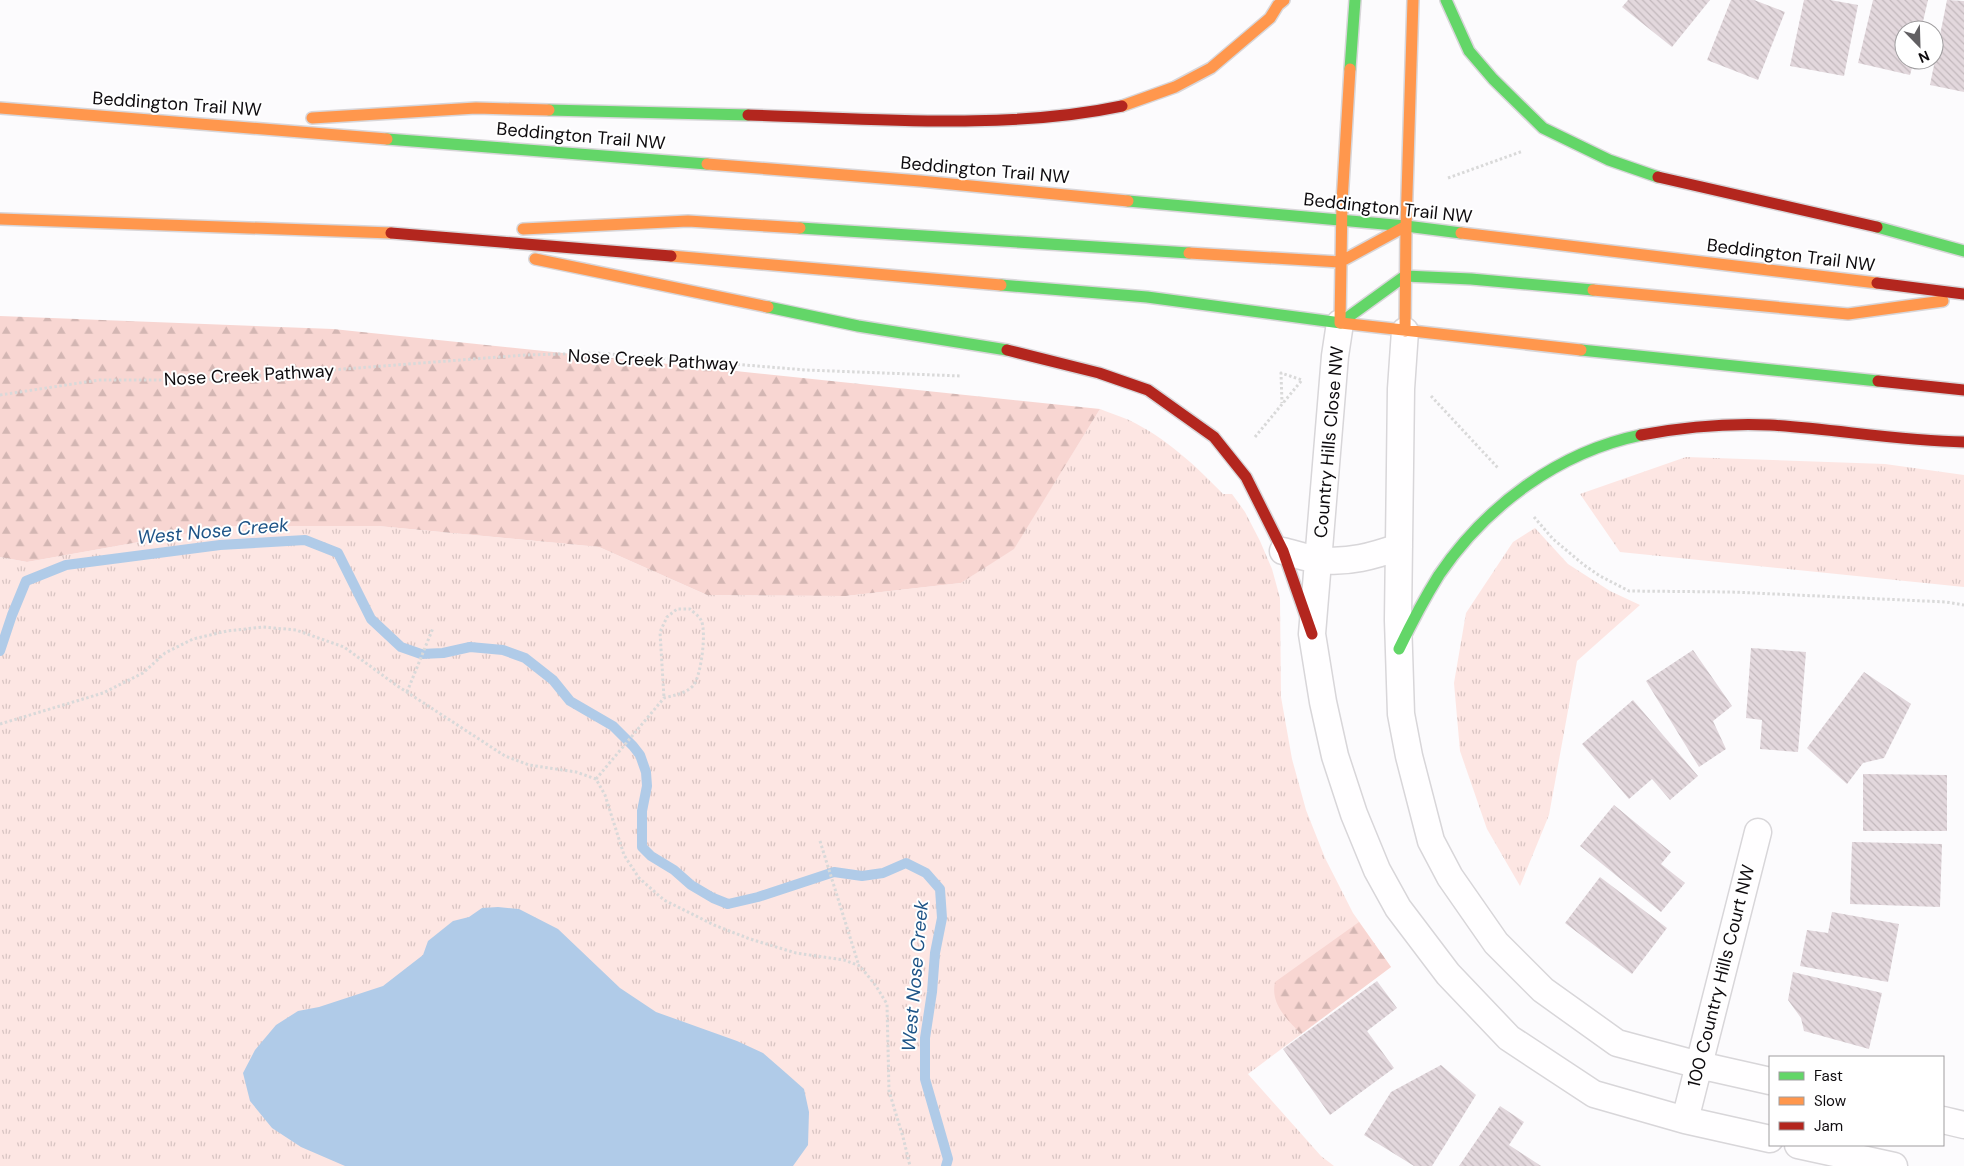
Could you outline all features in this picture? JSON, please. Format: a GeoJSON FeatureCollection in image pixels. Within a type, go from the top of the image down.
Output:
{"type":"FeatureCollection","features":[{"type":"Feature","properties":{"kind":"main road"},"geometry":{"type":"LineString","coordinates":[[214,124],[476,108],[935,120],[1023,118],[1093,112],[1140,100],[1175,87],[1211,68],[1264,24],[1284,0]]}},
{"type":"Feature","properties":{"kind":"main road"},"geometry":{"type":"LineString","coordinates":[[1340,323],[1343,159],[1355,0]]}},
{"type":"Feature","properties":{"kind":"main road"},"geometry":{"type":"LineString","coordinates":[[1405,331],[1406,226],[1413,0]]}},
{"type":"Feature","properties":{"kind":"main road"},"geometry":{"type":"LineString","coordinates":[[1446,0],[1469,51],[1493,79],[1543,128],[1609,160],[1650,175],[1902,232],[1964,251]]}},
{"type":"Feature","properties":{"kind":"main road","name":"Beddington Trail NW"},"geometry":{"type":"LineString","coordinates":[[0,108],[920,181],[1406,226],[1964,296]]}},
{"type":"Feature","properties":{"kind":"main road"},"geometry":{"type":"LineString","coordinates":[[0,219],[309,228],[411,234],[1147,297],[1405,331],[1964,390]]}},
{"type":"Feature","properties":{"kind":"main road"},"geometry":{"type":"LineString","coordinates":[[411,234],[688,221],[1340,262],[1406,226]]}},
{"type":"Feature","properties":{"kind":"main road"},"geometry":{"type":"LineString","coordinates":[[411,234],[508,254]]}},
{"type":"Feature","properties":{"kind":"main road"},"geometry":{"type":"LineString","coordinates":[[528,258],[858,326],[1018,352],[1099,373],[1148,390],[1214,437],[1246,477],[1283,552],[1312,634]]}},
{"type":"Feature","properties":{"kind":"main road"},"geometry":{"type":"LineString","coordinates":[[1340,323],[1405,276],[1471,279],[1848,314],[1964,296]]}},
{"type":"Feature","properties":{"kind":"main road"},"geometry":{"type":"LineString","coordinates":[[1399,649],[1445,568],[1484,521],[1507,498],[1529,482],[1558,463],[1594,448],[1659,432],[1722,424],[1770,426],[1964,442]]}},
{"type":"Feature","properties":{"kind":"street","name":"Country Hills Close NW"},"geometry":{"type":"LineString","coordinates":[[1340,323],[1335,356],[1320,560],[1312,634],[1323,702],[1335,756],[1354,814],[1378,870],[1398,908],[1448,974],[1510,1038],[1594,1094],[1684,1120],[1769,1139]]}},
{"type":"Feature","properties":{"kind":"street"},"geometry":{"type":"LineString","coordinates":[[1405,331],[1401,389],[1399,547],[1401,714],[1409,756],[1431,841],[1450,877],[1496,943],[1543,990],[1618,1043],[1700,1066],[1769,1081]]}},
{"type":"Feature","properties":{"kind":"street","name":"Country Hills Close NW"},"geometry":{"type":"LineString","coordinates":[[1283,552],[1320,560],[1341,561],[1370,557],[1399,547]]}},
{"type":"Feature","properties":{"kind":"street","name":"100 Country Hills Court NW"},"geometry":{"type":"LineString","coordinates":[[1684,1120],[1700,1066],[1758,832]]}},
{"type":"Feature","properties":{"kind":"street"},"geometry":{"type":"LineString","coordinates":[[1944,1120],[1964,1125]]}},
{"type":"Feature","properties":{"kind":"street"},"geometry":{"type":"LineString","coordinates":[[1803,1146],[1894,1166]]}},
{"type":"Feature","properties":{"kind":"path"},"geometry":{"type":"LineString","coordinates":[[1448,178],[1530,149]]}},
{"type":"Feature","properties":{"kind":"path","name":"Nose Creek Pathway"},"geometry":{"type":"LineString","coordinates":[[0,395],[99,380],[202,380],[526,355],[598,352],[806,370],[962,376]]}},
{"type":"Feature","properties":{"kind":"path"},"geometry":{"type":"LineString","coordinates":[[1252,440],[1302,380],[1281,373],[1282,403]]}},
{"type":"Feature","properties":{"kind":"path"},"geometry":{"type":"LineString","coordinates":[[1427,392],[1501,471]]}},
{"type":"Feature","properties":{"kind":"path"},"geometry":{"type":"LineString","coordinates":[[1530,511],[1553,539],[1584,565],[1600,576],[1629,591],[1732,592],[1964,604]]}},
{"type":"Feature","properties":{"kind":"path"},"geometry":{"type":"LineString","coordinates":[[596,779],[664,698],[681,694],[694,684],[701,663],[701,620],[690,609],[677,608],[667,617],[660,632],[664,698]]}},
{"type":"Feature","properties":{"kind":"path"},"geometry":{"type":"LineString","coordinates":[[0,724],[102,692],[143,673],[165,653],[193,639],[227,631],[263,627],[296,630],[344,647],[407,692],[505,756],[529,765],[576,772],[596,779],[605,795],[624,855],[639,878],[664,900],[714,926],[750,939],[796,953],[844,960],[860,966]]}},
{"type":"Feature","properties":{"kind":"path"},"geometry":{"type":"LineString","coordinates":[[407,692],[433,628]]}},
{"type":"Feature","properties":{"kind":"path"},"geometry":{"type":"LineString","coordinates":[[820,840],[860,966],[887,1004],[889,1091],[910,1166]]}},
{"type":"Feature","properties":{"kind":"green space"},"geometry":{"type":"Polygon","coordinates":[[[0,316],[333,329],[1100,409],[1014,549],[961,583],[846,596],[707,595],[599,547],[378,526],[229,526],[27,562],[0,557],[0,316]]]}},
{"type":"Feature","properties":{"kind":"green space"},"geometry":{"type":"Polygon","coordinates":[[[1100,409],[1143,427],[1191,463],[1223,494],[1232,494],[1245,512],[1272,569],[1280,598],[1281,697],[1292,759],[1306,810],[1325,858],[1353,913],[1391,967],[1248,1074],[1321,1156],[1334,1166],[0,1166],[0,557],[27,562],[229,526],[378,526],[599,547],[707,595],[846,596],[961,583],[1014,548],[1100,409]]]}},
{"type":"Feature","properties":{"kind":"green space"},"geometry":{"type":"Polygon","coordinates":[[[1686,457],[1885,464],[1964,475],[1964,587],[1620,552],[1580,494],[1686,457]]]}},
{"type":"Feature","properties":{"kind":"green space"},"geometry":{"type":"Polygon","coordinates":[[[1535,528],[1568,564],[1610,591],[1640,605],[1577,661],[1549,815],[1520,886],[1487,829],[1460,751],[1454,683],[1466,613],[1513,542],[1535,528]]]}},
{"type":"Feature","properties":{"kind":"green space"},"geometry":{"type":"Polygon","coordinates":[[[1359,922],[1391,967],[1301,1034],[1285,1017],[1277,1004],[1274,990],[1275,982],[1359,922]]]}},
{"type":"Feature","properties":{"kind":"water"},"geometry":{"type":"Polygon","coordinates":[[[482,908],[519,909],[558,929],[620,988],[656,1012],[737,1041],[763,1053],[786,1073],[804,1089],[809,1112],[808,1145],[793,1166],[345,1166],[301,1147],[272,1128],[250,1101],[243,1073],[255,1050],[276,1025],[298,1011],[319,1007],[383,986],[423,955],[428,941],[453,921],[469,917],[482,908]]]}},
{"type":"Feature","properties":{"kind":"building"},"geometry":{"type":"Polygon","coordinates":[[[1628,0],[1710,0],[1672,47],[1622,7],[1628,0]]]}},
{"type":"Feature","properties":{"kind":"building"},"geometry":{"type":"Polygon","coordinates":[[[1731,0],[1754,0],[1785,12],[1758,80],[1707,60],[1731,0]]]}},
{"type":"Feature","properties":{"kind":"building"},"geometry":{"type":"Polygon","coordinates":[[[1804,0],[1830,0],[1858,5],[1844,76],[1790,66],[1804,0]]]}},
{"type":"Feature","properties":{"kind":"building"},"geometry":{"type":"Polygon","coordinates":[[[1873,0],[1928,0],[1923,20],[1894,20],[1894,70],[1911,70],[1910,75],[1858,63],[1873,0]]]}},
{"type":"Feature","properties":{"kind":"building"},"geometry":{"type":"Polygon","coordinates":[[[1947,0],[1964,1],[1964,92],[1930,85],[1933,70],[1944,70],[1943,20],[1947,0]]]}},
{"type":"Feature","properties":{"kind":"building"},"geometry":{"type":"Polygon","coordinates":[[[1751,648],[1806,652],[1798,752],[1760,749],[1762,720],[1746,718],[1751,648]]]}},
{"type":"Feature","properties":{"kind":"building"},"geometry":{"type":"Polygon","coordinates":[[[1693,650],[1732,706],[1713,721],[1726,749],[1699,767],[1646,681],[1693,650]]]}},
{"type":"Feature","properties":{"kind":"building"},"geometry":{"type":"Polygon","coordinates":[[[1864,672],[1911,704],[1884,758],[1863,763],[1847,784],[1807,748],[1864,672]]]}},
{"type":"Feature","properties":{"kind":"building"},"geometry":{"type":"Polygon","coordinates":[[[1633,700],[1698,776],[1670,800],[1652,779],[1629,799],[1582,744],[1633,700]]]}},
{"type":"Feature","properties":{"kind":"building"},"geometry":{"type":"Polygon","coordinates":[[[1863,774],[1947,775],[1947,831],[1863,831],[1863,774]]]}},
{"type":"Feature","properties":{"kind":"building"},"geometry":{"type":"Polygon","coordinates":[[[1614,805],[1671,852],[1661,864],[1685,883],[1661,912],[1580,846],[1614,805]]]}},
{"type":"Feature","properties":{"kind":"building"},"geometry":{"type":"Polygon","coordinates":[[[1852,842],[1942,844],[1940,907],[1850,904],[1852,842]]]}},
{"type":"Feature","properties":{"kind":"building"},"geometry":{"type":"Polygon","coordinates":[[[1600,877],[1667,928],[1632,974],[1565,923],[1600,877]]]}},
{"type":"Feature","properties":{"kind":"building"},"geometry":{"type":"Polygon","coordinates":[[[1832,912],[1899,924],[1888,982],[1800,966],[1807,930],[1828,933],[1832,912]]]}},
{"type":"Feature","properties":{"kind":"building"},"geometry":{"type":"Polygon","coordinates":[[[1793,972],[1882,993],[1869,1049],[1804,1031],[1801,1018],[1788,1000],[1793,972]]]}},
{"type":"Feature","properties":{"kind":"building"},"geometry":{"type":"Polygon","coordinates":[[[1377,981],[1397,1008],[1367,1031],[1394,1068],[1330,1115],[1283,1049],[1377,981]]]}},
{"type":"Feature","properties":{"kind":"building"},"geometry":{"type":"Polygon","coordinates":[[[1441,1065],[1476,1095],[1432,1166],[1414,1166],[1364,1135],[1391,1092],[1441,1065]]]}},
{"type":"Feature","properties":{"kind":"building"},"geometry":{"type":"Polygon","coordinates":[[[1500,1106],[1524,1122],[1509,1145],[1541,1166],[1459,1166],[1500,1106]]]}},
{"type":"Feature","properties":{"kind":"waterway","name":"West Nose Creek"},"geometry":{"type":"LineString","coordinates":[[0,651],[26,581],[66,565],[220,545],[305,540],[338,553],[371,619],[401,647],[421,654],[443,653],[470,647],[503,650],[525,658],[553,680],[570,701],[613,726],[640,755],[646,772],[647,786],[642,811],[642,847],[651,856],[674,870],[691,885],[713,898],[728,904],[758,897],[834,872],[862,876],[883,873],[906,863],[926,873],[940,889],[942,918],[935,953],[932,992],[925,1038],[925,1079],[948,1159],[946,1166]]}},
{"type":"Feature","properties":{"kind":"traffic: fast"},"geometry":{"type":"LineString","coordinates":[[1350,69],[1355,0]]}},
{"type":"Feature","properties":{"kind":"traffic: fast"},"geometry":{"type":"LineString","coordinates":[[1446,0],[1469,51],[1493,79],[1543,128],[1609,160],[1658,177]]}},
{"type":"Feature","properties":{"kind":"traffic: fast"},"geometry":{"type":"LineString","coordinates":[[549,110],[748,115]]}},
{"type":"Feature","properties":{"kind":"traffic: fast"},"geometry":{"type":"LineString","coordinates":[[387,139],[707,164]]}},
{"type":"Feature","properties":{"kind":"traffic: fast"},"geometry":{"type":"LineString","coordinates":[[1128,201],[1406,226],[1461,233]]}},
{"type":"Feature","properties":{"kind":"traffic: fast"},"geometry":{"type":"LineString","coordinates":[[1877,227],[1964,251]]}},
{"type":"Feature","properties":{"kind":"traffic: fast"},"geometry":{"type":"LineString","coordinates":[[800,228],[1189,253]]}},
{"type":"Feature","properties":{"kind":"traffic: fast"},"geometry":{"type":"LineString","coordinates":[[1340,323],[1405,276],[1471,279],[1593,290]]}},
{"type":"Feature","properties":{"kind":"traffic: fast"},"geometry":{"type":"LineString","coordinates":[[1001,285],[1147,297],[1341,323]]}},
{"type":"Feature","properties":{"kind":"traffic: fast"},"geometry":{"type":"LineString","coordinates":[[768,307],[858,326],[1007,350]]}},
{"type":"Feature","properties":{"kind":"traffic: fast"},"geometry":{"type":"LineString","coordinates":[[1581,350],[1878,381]]}},
{"type":"Feature","properties":{"kind":"traffic: fast"},"geometry":{"type":"LineString","coordinates":[[1399,649],[1439,575],[1479,526],[1502,505],[1526,486],[1581,454],[1610,443],[1641,435]]}},
{"type":"Feature","properties":{"kind":"traffic: slow"},"geometry":{"type":"LineString","coordinates":[[1122,106],[1175,87],[1211,68],[1270,18],[1278,5],[1284,0]]}},
{"type":"Feature","properties":{"kind":"traffic: slow"},"geometry":{"type":"LineString","coordinates":[[1405,331],[1406,226],[1413,0]]}},
{"type":"Feature","properties":{"kind":"traffic: slow"},"geometry":{"type":"LineString","coordinates":[[1340,323],[1342,202],[1350,69]]}},
{"type":"Feature","properties":{"kind":"traffic: slow"},"geometry":{"type":"LineString","coordinates":[[0,108],[387,139]]}},
{"type":"Feature","properties":{"kind":"traffic: slow"},"geometry":{"type":"LineString","coordinates":[[312,118],[476,108],[549,110]]}},
{"type":"Feature","properties":{"kind":"traffic: slow"},"geometry":{"type":"LineString","coordinates":[[707,164],[920,181],[1128,201]]}},
{"type":"Feature","properties":{"kind":"traffic: slow"},"geometry":{"type":"LineString","coordinates":[[0,219],[391,233]]}},
{"type":"Feature","properties":{"kind":"traffic: slow"},"geometry":{"type":"LineString","coordinates":[[523,229],[688,221],[800,228]]}},
{"type":"Feature","properties":{"kind":"traffic: slow"},"geometry":{"type":"LineString","coordinates":[[1189,253],[1340,262],[1406,226]]}},
{"type":"Feature","properties":{"kind":"traffic: slow"},"geometry":{"type":"LineString","coordinates":[[1461,233],[1877,283]]}},
{"type":"Feature","properties":{"kind":"traffic: slow"},"geometry":{"type":"LineString","coordinates":[[671,256],[1001,285]]}},
{"type":"Feature","properties":{"kind":"traffic: slow"},"geometry":{"type":"LineString","coordinates":[[535,259],[768,307]]}},
{"type":"Feature","properties":{"kind":"traffic: slow"},"geometry":{"type":"LineString","coordinates":[[1593,290],[1848,314],[1943,301]]}},
{"type":"Feature","properties":{"kind":"traffic: slow"},"geometry":{"type":"LineString","coordinates":[[1341,323],[1581,350]]}},
{"type":"Feature","properties":{"kind":"traffic: jam"},"geometry":{"type":"LineString","coordinates":[[748,115],[984,121],[1077,114],[1122,106]]}},
{"type":"Feature","properties":{"kind":"traffic: jam"},"geometry":{"type":"LineString","coordinates":[[1658,177],[1877,227]]}},
{"type":"Feature","properties":{"kind":"traffic: jam"},"geometry":{"type":"LineString","coordinates":[[391,233],[671,256]]}},
{"type":"Feature","properties":{"kind":"traffic: jam"},"geometry":{"type":"LineString","coordinates":[[1877,283],[1964,294]]}},
{"type":"Feature","properties":{"kind":"traffic: jam"},"geometry":{"type":"LineString","coordinates":[[1007,350],[1099,373],[1148,390],[1214,437],[1246,477],[1283,551],[1312,634]]}},
{"type":"Feature","properties":{"kind":"traffic: jam"},"geometry":{"type":"LineString","coordinates":[[1878,381],[1964,390]]}},
{"type":"Feature","properties":{"kind":"traffic: jam"},"geometry":{"type":"LineString","coordinates":[[1641,435],[1706,426],[1770,425],[1964,442]]}}]}
